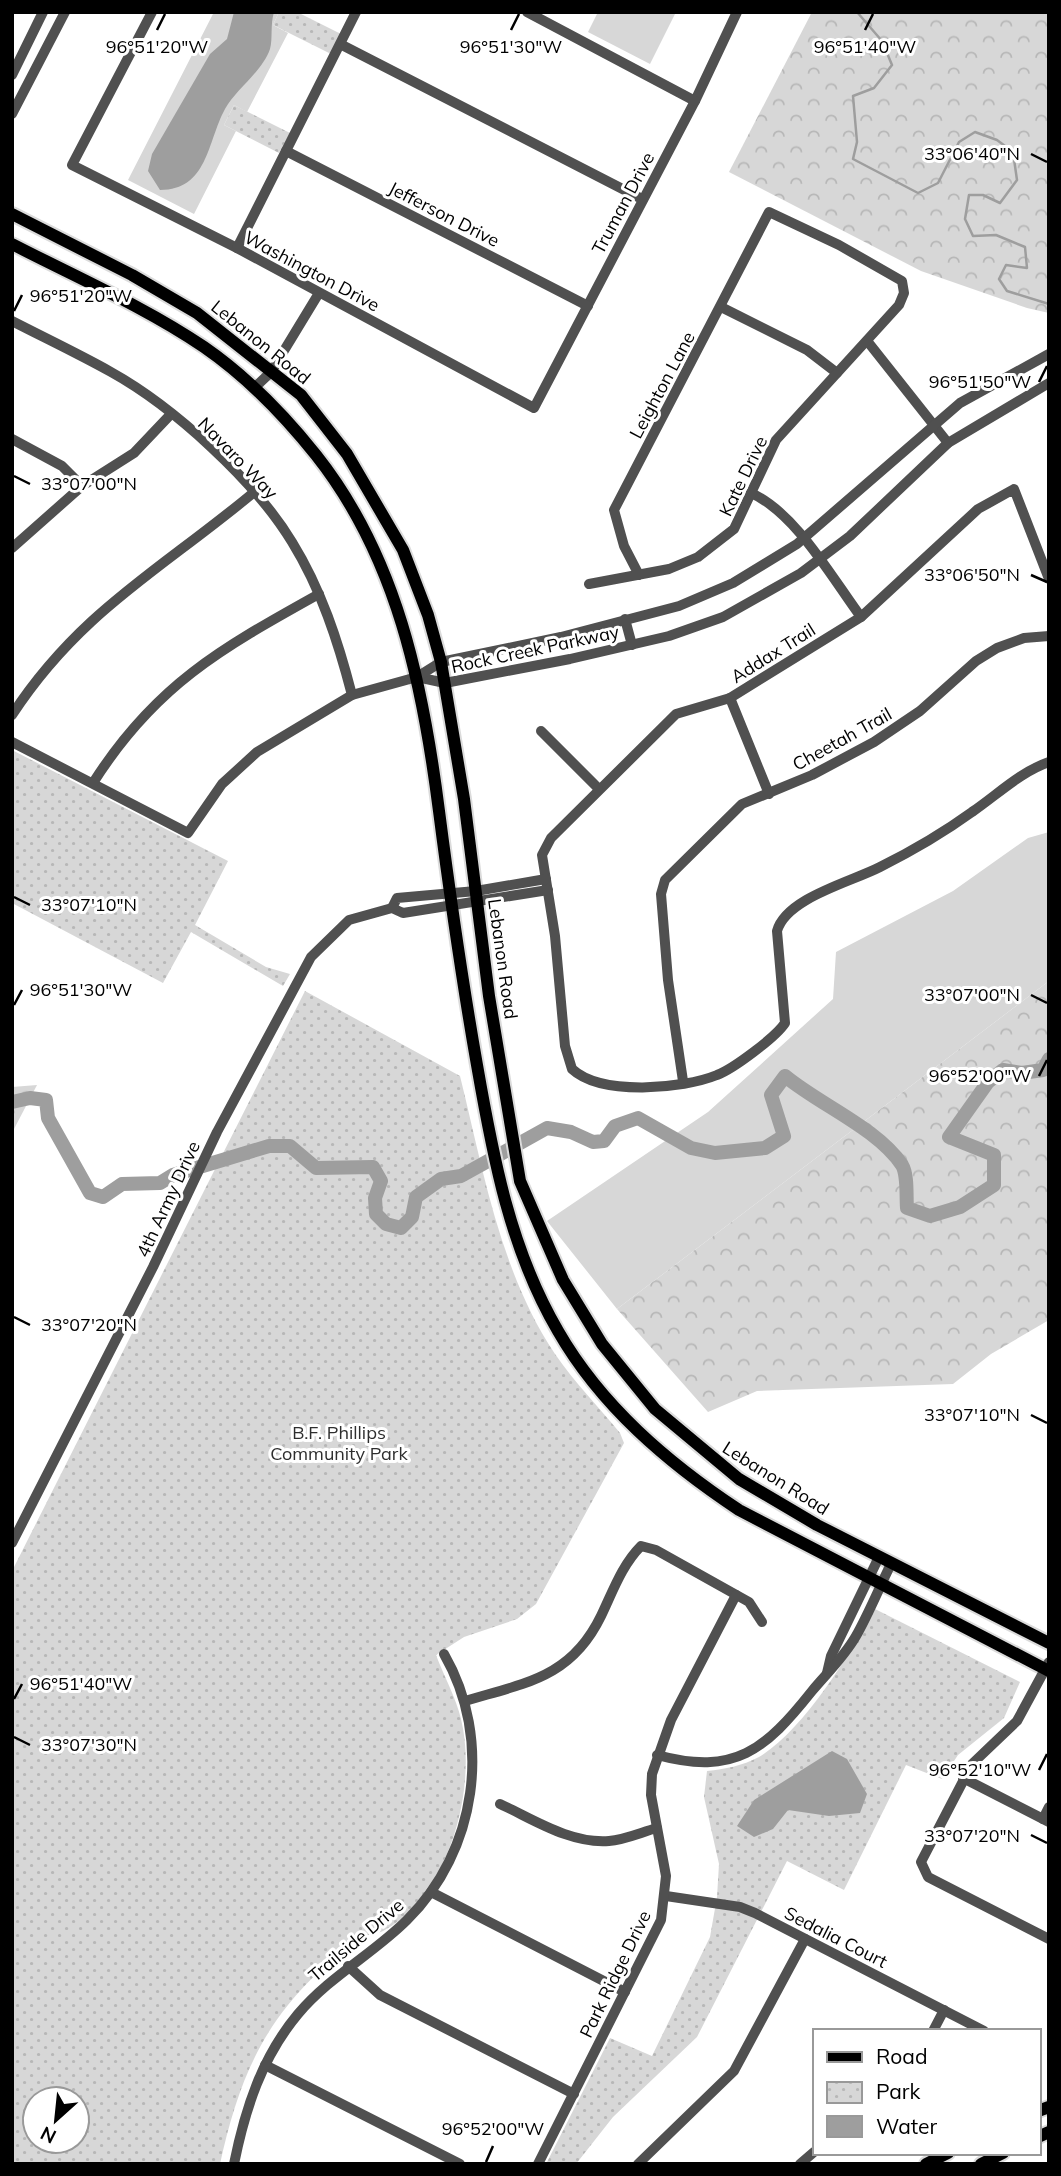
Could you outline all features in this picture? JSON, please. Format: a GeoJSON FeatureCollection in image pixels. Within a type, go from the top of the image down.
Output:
{"type":"FeatureCollection","features":[{"type":"Feature","properties":{"kind":"main road","name":"Lebanon Road"},"geometry":{"type":"LineString","coordinates":[[12,214],[132,275],[197,313],[301,395],[330,429],[404,550],[415,577],[445,683],[511,1144],[520,1181],[536,1224],[583,1316],[632,1384],[655,1409],[739,1479],[891,1564],[1049,1643]]}},
{"type":"Feature","properties":{"kind":"main road"},"geometry":{"type":"LineString","coordinates":[[12,244],[204,347],[254,388],[316,456],[341,492],[388,580],[417,677],[432,750],[451,900],[497,1178],[528,1272],[558,1332],[630,1425],[722,1499],[755,1520],[881,1585],[1048,1667]]}},
{"type":"Feature","properties":{"kind":"main road"},"geometry":{"type":"LineString","coordinates":[[341,492],[362,479]]}},
{"type":"Feature","properties":{"kind":"main road"},"geometry":{"type":"LineString","coordinates":[[722,1499],[739,1479]]}},
{"type":"Feature","properties":{"kind":"main road"},"geometry":{"type":"LineString","coordinates":[[926,2164],[944,2155]]}},
{"type":"Feature","properties":{"kind":"main road"},"geometry":{"type":"LineString","coordinates":[[981,2164],[999,2155]]}},
{"type":"Feature","properties":{"kind":"street"},"geometry":{"type":"LineString","coordinates":[[12,75],[43,12]]}},
{"type":"Feature","properties":{"kind":"street"},"geometry":{"type":"LineString","coordinates":[[12,114],[65,12]]}},
{"type":"Feature","properties":{"kind":"street","name":"Washington Drive"},"geometry":{"type":"LineString","coordinates":[[152,12],[72,165],[236,248],[534,408]]}},
{"type":"Feature","properties":{"kind":"street"},"geometry":{"type":"LineString","coordinates":[[236,248],[342,45],[356,12]]}},
{"type":"Feature","properties":{"kind":"street","name":"Truman Drive"},"geometry":{"type":"LineString","coordinates":[[534,408],[695,101],[737,12]]}},
{"type":"Feature","properties":{"kind":"street"},"geometry":{"type":"LineString","coordinates":[[533,14],[695,101]]}},
{"type":"Feature","properties":{"kind":"street"},"geometry":{"type":"LineString","coordinates":[[342,45],[642,199]]}},
{"type":"Feature","properties":{"kind":"street","name":"Jefferson Drive"},"geometry":{"type":"LineString","coordinates":[[286,150],[588,306]]}},
{"type":"Feature","properties":{"kind":"street","name":"Kate Drive"},"geometry":{"type":"LineString","coordinates":[[589,584],[669,569],[698,556],[734,529],[776,440],[869,342],[899,305],[905,284],[839,245],[769,212]]}},
{"type":"Feature","properties":{"kind":"street","name":"Leighton Lane"},"geometry":{"type":"LineString","coordinates":[[639,575],[624,546],[614,510],[769,212]]}},
{"type":"Feature","properties":{"kind":"street"},"geometry":{"type":"LineString","coordinates":[[254,388],[271,372],[319,293]]}},
{"type":"Feature","properties":{"kind":"street"},"geometry":{"type":"LineString","coordinates":[[721,307],[807,351],[837,373]]}},
{"type":"Feature","properties":{"kind":"street","name":"Navaro Way"},"geometry":{"type":"LineString","coordinates":[[12,321],[113,373],[171,414],[206,444],[253,493],[292,542],[319,594],[341,652],[352,695]]}},
{"type":"Feature","properties":{"kind":"street"},"geometry":{"type":"LineString","coordinates":[[869,342],[948,443]]}},
{"type":"Feature","properties":{"kind":"street","name":"Rock Creek Parkway"},"geometry":{"type":"LineString","coordinates":[[417,677],[441,663],[561,637],[679,606],[724,587],[803,539],[960,403],[1049,354]]}},
{"type":"Feature","properties":{"kind":"street","name":"Rock Creek Parkway"},"geometry":{"type":"LineString","coordinates":[[417,677],[445,683],[632,645],[723,617],[783,586],[850,536],[948,443],[1046,384]]}},
{"type":"Feature","properties":{"kind":"street"},"geometry":{"type":"LineString","coordinates":[[12,548],[82,486],[134,453],[171,414]]}},
{"type":"Feature","properties":{"kind":"street"},"geometry":{"type":"LineString","coordinates":[[12,439],[62,466],[82,486]]}},
{"type":"Feature","properties":{"kind":"street","name":"Addax Trail"},"geometry":{"type":"LineString","coordinates":[[683,1081],[621,1089],[580,1075],[572,1069],[565,1046],[547,878],[542,855],[551,838],[598,788],[676,714],[730,698],[861,617],[978,509],[1014,489],[1049,579]]}},
{"type":"Feature","properties":{"kind":"street"},"geometry":{"type":"LineString","coordinates":[[12,715],[51,661],[95,615],[253,493]]}},
{"type":"Feature","properties":{"kind":"street"},"geometry":{"type":"LineString","coordinates":[[751,493],[775,507],[803,539],[861,617]]}},
{"type":"Feature","properties":{"kind":"street"},"geometry":{"type":"LineString","coordinates":[[93,783],[112,754],[148,711],[199,664],[319,594]]}},
{"type":"Feature","properties":{"kind":"street"},"geometry":{"type":"LineString","coordinates":[[625,619],[632,645]]}},
{"type":"Feature","properties":{"kind":"street","name":"Cheetah Trail"},"geometry":{"type":"LineString","coordinates":[[683,1081],[668,979],[662,886],[667,878],[740,806],[829,767],[890,732],[926,707],[991,651],[1017,640],[1049,636]]}},
{"type":"Feature","properties":{"kind":"street"},"geometry":{"type":"LineString","coordinates":[[12,742],[188,833],[222,784],[257,752],[352,695],[417,677]]}},
{"type":"Feature","properties":{"kind":"street"},"geometry":{"type":"LineString","coordinates":[[730,698],[768,794]]}},
{"type":"Feature","properties":{"kind":"street"},"geometry":{"type":"LineString","coordinates":[[541,731],[598,788]]}},
{"type":"Feature","properties":{"kind":"street"},"geometry":{"type":"LineString","coordinates":[[683,1081],[723,1073],[779,1031],[785,1021],[777,934],[779,925],[803,901],[915,848],[971,813],[1027,772],[1049,762]]}},
{"type":"Feature","properties":{"kind":"street","name":"4th Army Drive"},"geometry":{"type":"LineString","coordinates":[[12,1543],[243,1082],[293,988],[319,947],[349,920],[392,908],[397,898],[451,900],[547,878]]}},
{"type":"Feature","properties":{"kind":"street","name":"4th Army Drive"},"geometry":{"type":"LineString","coordinates":[[476,895],[548,890]]}},
{"type":"Feature","properties":{"kind":"street"},"geometry":{"type":"LineString","coordinates":[[465,1701],[536,1681],[570,1658],[591,1634],[628,1559],[641,1546],[656,1550],[736,1595],[757,1611],[761,1622]]}},
{"type":"Feature","properties":{"kind":"street"},"geometry":{"type":"LineString","coordinates":[[826,1674],[831,1656],[878,1557]]}},
{"type":"Feature","properties":{"kind":"street"},"geometry":{"type":"LineString","coordinates":[[657,1755],[699,1763],[723,1761],[750,1752],[778,1732],[855,1636],[891,1564]]}},
{"type":"Feature","properties":{"kind":"street","name":"Park Ridge Drive"},"geometry":{"type":"LineString","coordinates":[[538,2164],[655,1936],[666,1896],[664,1858],[651,1795],[657,1755],[671,1720],[736,1595]]}},
{"type":"Feature","properties":{"kind":"street","name":"Trailside Drive"},"geometry":{"type":"LineString","coordinates":[[233,2164],[246,2109],[265,2065],[297,2015],[348,1966],[405,1923],[431,1892],[455,1849],[470,1798],[472,1742],[465,1701],[444,1654]]}},
{"type":"Feature","properties":{"kind":"street"},"geometry":{"type":"LineString","coordinates":[[1048,1667],[1017,1721],[1005,1735],[983,1751],[963,1778],[923,1856],[922,1868],[928,1877],[1049,1939]]}},
{"type":"Feature","properties":{"kind":"street"},"geometry":{"type":"LineString","coordinates":[[963,1778],[1046,1820],[1049,1807]]}},
{"type":"Feature","properties":{"kind":"street"},"geometry":{"type":"LineString","coordinates":[[500,1804],[566,1835],[584,1840],[609,1841],[657,1828]]}},
{"type":"Feature","properties":{"kind":"street"},"geometry":{"type":"LineString","coordinates":[[431,1892],[625,1992]]}},
{"type":"Feature","properties":{"kind":"street","name":"Sedalia Court"},"geometry":{"type":"LineString","coordinates":[[666,1896],[740,1907],[980,2029]]}},
{"type":"Feature","properties":{"kind":"street"},"geometry":{"type":"LineString","coordinates":[[639,2164],[734,2071],[805,1938]]}},
{"type":"Feature","properties":{"kind":"street"},"geometry":{"type":"LineString","coordinates":[[348,1966],[380,1995],[574,2094]]}},
{"type":"Feature","properties":{"kind":"street"},"geometry":{"type":"LineString","coordinates":[[934,2029],[944,2010]]}},
{"type":"Feature","properties":{"kind":"street"},"geometry":{"type":"LineString","coordinates":[[265,2065],[460,2164]]}},
{"type":"Feature","properties":{"kind":"green space"},"geometry":{"type":"Polygon","coordinates":[[[214,12],[279,12],[273,25],[288,33],[247,112],[234,105],[224,125],[236,131],[194,214],[128,180],[214,12]]]}},
{"type":"Feature","properties":{"kind":"green space"},"geometry":{"type":"Polygon","coordinates":[[[279,12],[297,12],[341,34],[331,54],[273,25],[279,12]]]}},
{"type":"Feature","properties":{"kind":"green space"},"geometry":{"type":"Polygon","coordinates":[[[598,12],[676,12],[650,64],[588,32],[598,12]]]}},
{"type":"Feature","properties":{"kind":"green space"},"geometry":{"type":"Polygon","coordinates":[[[812,12],[1049,12],[1049,313],[1027,308],[921,271],[729,172],[812,12]]]}},
{"type":"Feature","properties":{"kind":"green space"},"geometry":{"type":"Polygon","coordinates":[[[234,105],[290,133],[279,153],[224,125],[234,105]]]}},
{"type":"Feature","properties":{"kind":"green space"},"geometry":{"type":"Polygon","coordinates":[[[12,750],[228,861],[195,925],[266,967],[290,974],[283,986],[191,932],[163,983],[12,903],[12,750]]]}},
{"type":"Feature","properties":{"kind":"green space"},"geometry":{"type":"Polygon","coordinates":[[[1049,832],[1049,981],[617,1309],[547,1221],[708,1112],[833,999],[836,952],[953,891],[1028,838],[1049,832]]]}},
{"type":"Feature","properties":{"kind":"green space"},"geometry":{"type":"Polygon","coordinates":[[[1049,981],[1049,1320],[991,1354],[953,1384],[757,1391],[708,1412],[617,1309],[1049,981]]]}},
{"type":"Feature","properties":{"kind":"green space","name":"B.F. Phillips Community Park"},"geometry":{"type":"Polygon","coordinates":[[[305,991],[460,1076],[496,1219],[520,1289],[555,1354],[620,1433],[624,1443],[536,1604],[517,1619],[464,1637],[436,1655],[459,1711],[465,1746],[461,1807],[453,1838],[441,1867],[425,1893],[406,1915],[383,1931],[363,1937],[343,1951],[288,2005],[253,2060],[237,2100],[220,2164],[12,2164],[12,1571],[305,991]]]}},
{"type":"Feature","properties":{"kind":"green space"},"geometry":{"type":"Polygon","coordinates":[[[37,1085],[14,1129],[12,1131],[12,1087],[37,1085]]]}},
{"type":"Feature","properties":{"kind":"green space"},"geometry":{"type":"Polygon","coordinates":[[[875,1609],[1020,1682],[1004,1718],[958,1755],[942,1779],[906,1765],[844,1890],[787,1861],[697,2037],[613,2117],[576,2164],[546,2164],[610,2038],[652,2056],[710,1937],[719,1864],[704,1797],[707,1771],[746,1763],[776,1745],[824,1690],[875,1609]]]}},
{"type":"Feature","properties":{"kind":"water"},"geometry":{"type":"Polygon","coordinates":[[[234,12],[274,12],[270,49],[261,65],[225,109],[197,173],[176,188],[160,190],[148,171],[152,154],[210,54],[227,39],[234,12]]]}},
{"type":"Feature","properties":{"kind":"water"},"geometry":{"type":"Polygon","coordinates":[[[832,1751],[847,1759],[867,1794],[860,1813],[829,1816],[788,1810],[773,1829],[754,1837],[737,1826],[754,1800],[832,1751]]]}},
{"type":"Feature","properties":{"kind":"waterway"},"geometry":{"type":"LineString","coordinates":[[857,12],[882,41],[892,65],[874,88],[853,96],[857,142],[853,159],[918,193],[938,183],[959,142],[975,132],[997,140],[1013,152],[1017,180],[1000,203],[983,195],[969,195],[965,219],[973,236],[996,235],[1025,247],[1027,268],[1006,265],[999,279],[1007,291],[1049,304]]}},
{"type":"Feature","properties":{"kind":"waterway"},"geometry":{"type":"LineString","coordinates":[[12,1102],[30,1098],[46,1100],[48,1118],[90,1193],[103,1197],[122,1184],[160,1183],[173,1175],[269,1146],[290,1146],[316,1168],[373,1167],[381,1181],[375,1198],[376,1214],[386,1224],[401,1228],[412,1217],[416,1197],[441,1179],[461,1176],[547,1128],[571,1132],[593,1142],[604,1141],[615,1126],[638,1118],[691,1148],[715,1153],[765,1148],[784,1136],[771,1095],[785,1076],[863,1128],[891,1152],[904,1169],[907,1208],[930,1216],[960,1207],[994,1185],[994,1155],[949,1137],[988,1082],[1003,1070],[1022,1073],[1043,1070],[1049,1059]]}}]}
